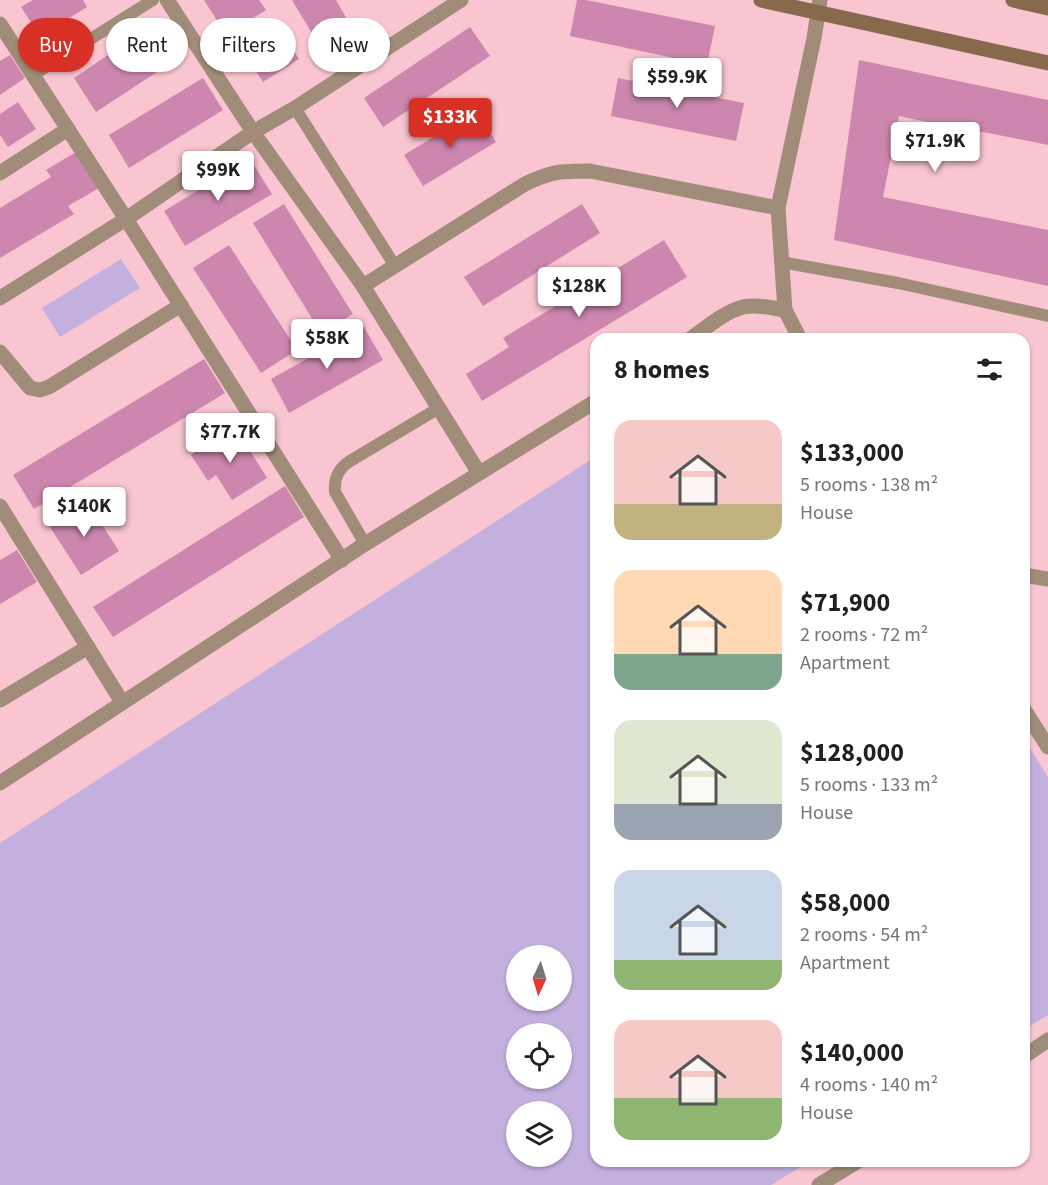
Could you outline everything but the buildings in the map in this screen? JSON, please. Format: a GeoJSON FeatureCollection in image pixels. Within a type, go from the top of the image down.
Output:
{"type":"FeatureCollection","features":[{"type":"Feature","properties":{"kind":"street"},"geometry":{"type":"LineString","coordinates":[[167,0],[253,132],[363,286],[479,472]]}},
{"type":"Feature","properties":{"kind":"street"},"geometry":{"type":"LineString","coordinates":[[0,298],[126,219],[253,132],[295,108],[461,0]]}},
{"type":"Feature","properties":{"kind":"street"},"geometry":{"type":"LineString","coordinates":[[761,0],[818,6],[1048,63]]}},
{"type":"Feature","properties":{"kind":"street"},"geometry":{"type":"LineString","coordinates":[[1013,0],[1048,8]]}},
{"type":"Feature","properties":{"kind":"street"},"geometry":{"type":"LineString","coordinates":[[797,333],[785,310],[778,208],[814,38],[818,6]]}},
{"type":"Feature","properties":{"kind":"street"},"geometry":{"type":"LineString","coordinates":[[0,24],[342,560]]}},
{"type":"Feature","properties":{"kind":"street"},"geometry":{"type":"LineString","coordinates":[[0,172],[68,129]]}},
{"type":"Feature","properties":{"kind":"street"},"geometry":{"type":"LineString","coordinates":[[363,286],[525,184],[558,171],[590,171],[778,208]]}},
{"type":"Feature","properties":{"kind":"street"},"geometry":{"type":"LineString","coordinates":[[0,352],[30,388],[40,390],[181,305]]}},
{"type":"Feature","properties":{"kind":"street"},"geometry":{"type":"LineString","coordinates":[[699,333],[743,307],[785,310]]}},
{"type":"Feature","properties":{"kind":"street"},"geometry":{"type":"LineString","coordinates":[[2,776],[122,702],[479,472],[590,405]]}},
{"type":"Feature","properties":{"kind":"street"},"geometry":{"type":"LineString","coordinates":[[0,506],[122,702]]}},
{"type":"Feature","properties":{"kind":"street"},"geometry":{"type":"LineString","coordinates":[[1030,576],[1048,579]]}},
{"type":"Feature","properties":{"kind":"street"},"geometry":{"type":"LineString","coordinates":[[0,700],[88,647]]}},
{"type":"Feature","properties":{"kind":"street"},"geometry":{"type":"LineString","coordinates":[[1030,719],[1048,747]]}},
{"type":"Feature","properties":{"kind":"street"},"geometry":{"type":"LineString","coordinates":[[1030,1052],[1048,1040]]}},
{"type":"Feature","properties":{"kind":"street"},"geometry":{"type":"LineString","coordinates":[[819,1185],[848,1167]]}},
{"type":"Feature","properties":{"kind":"lane"},"geometry":{"type":"LineString","coordinates":[[33,75],[153,0]]}},
{"type":"Feature","properties":{"kind":"lane"},"geometry":{"type":"LineString","coordinates":[[295,108],[395,266]]}},
{"type":"Feature","properties":{"kind":"lane"},"geometry":{"type":"LineString","coordinates":[[781,262],[898,283],[1048,316]]}},
{"type":"Feature","properties":{"kind":"lane"},"geometry":{"type":"LineString","coordinates":[[365,544],[335,492],[334,483],[337,474],[342,466],[439,408]]}},
{"type":"Feature","properties":{"kind":"shaded area"},"geometry":{"type":"Polygon","coordinates":[[[121,259],[140,288],[60,337],[42,308],[121,259]]]}},
{"type":"Feature","properties":{"kind":"shaded area"},"geometry":{"type":"Polygon","coordinates":[[[590,460],[590,1167],[800,1167],[771,1185],[0,1185],[0,843],[590,460]]]}},
{"type":"Feature","properties":{"kind":"shaded area"},"geometry":{"type":"Polygon","coordinates":[[[1030,748],[1048,777],[1048,1015],[1030,1026],[1030,748]]]}}]}
